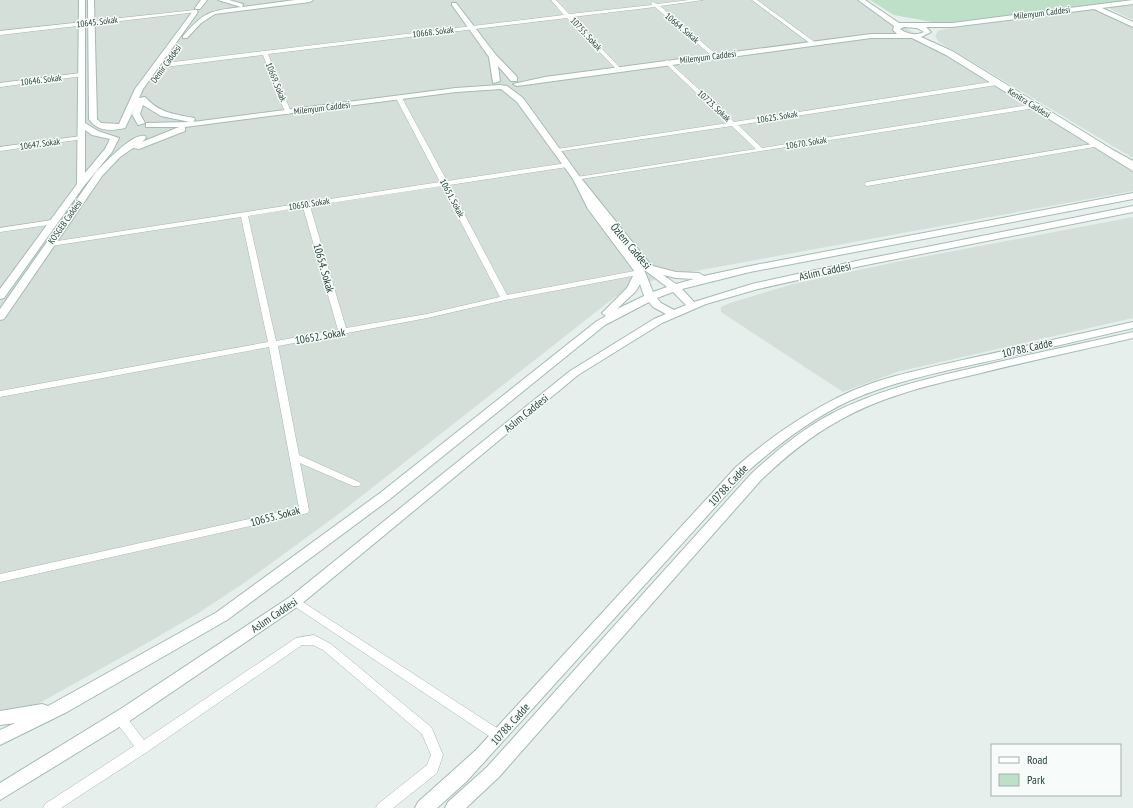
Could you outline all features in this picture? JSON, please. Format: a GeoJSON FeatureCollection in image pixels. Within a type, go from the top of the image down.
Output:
{"type":"FeatureCollection","features":[{"type":"Feature","properties":{"kind":"street","name":"KOSGEB Caddesi"},"geometry":{"type":"LineString","coordinates":[[81,184],[82,0]]}},
{"type":"Feature","properties":{"kind":"street"},"geometry":{"type":"LineString","coordinates":[[91,0],[93,119],[100,126],[122,126]]}},
{"type":"Feature","properties":{"kind":"street","name":"Demir Caddesi"},"geometry":{"type":"LineString","coordinates":[[115,138],[113,132],[122,126],[133,98],[204,0]]}},
{"type":"Feature","properties":{"kind":"street"},"geometry":{"type":"LineString","coordinates":[[214,10],[215,0]]}},
{"type":"Feature","properties":{"kind":"street"},"geometry":{"type":"LineString","coordinates":[[221,0],[235,4],[252,5]]}},
{"type":"Feature","properties":{"kind":"street"},"geometry":{"type":"LineString","coordinates":[[214,10],[310,0]]}},
{"type":"Feature","properties":{"kind":"street","name":"Özlem Caddesi"},"geometry":{"type":"LineString","coordinates":[[448,0],[453,2],[494,57],[515,82],[520,100]]}},
{"type":"Feature","properties":{"kind":"street","name":"10755. Sokak"},"geometry":{"type":"LineString","coordinates":[[553,0],[618,69]]}},
{"type":"Feature","properties":{"kind":"street","name":"10664. Sokak"},"geometry":{"type":"LineString","coordinates":[[649,0],[715,56]]}},
{"type":"Feature","properties":{"kind":"street","name":"10668. Sokak"},"geometry":{"type":"LineString","coordinates":[[165,65],[701,0]]}},
{"type":"Feature","properties":{"kind":"street"},"geometry":{"type":"LineString","coordinates":[[754,0],[813,43]]}},
{"type":"Feature","properties":{"kind":"street"},"geometry":{"type":"LineString","coordinates":[[861,0],[878,11],[897,27],[898,32],[912,36],[949,53]]}},
{"type":"Feature","properties":{"kind":"street","name":"Milenyum Caddesi"},"geometry":{"type":"LineString","coordinates":[[952,25],[1133,2]]}},
{"type":"Feature","properties":{"kind":"street"},"geometry":{"type":"LineString","coordinates":[[196,10],[201,14],[214,10],[274,4]]}},
{"type":"Feature","properties":{"kind":"street"},"geometry":{"type":"LineString","coordinates":[[1094,7],[1133,25]]}},
{"type":"Feature","properties":{"kind":"street","name":"10645. Sokak"},"geometry":{"type":"LineString","coordinates":[[0,33],[196,10]]}},
{"type":"Feature","properties":{"kind":"street","name":"Demir Caddesi"},"geometry":{"type":"LineString","coordinates":[[145,124],[136,114],[142,99],[190,30],[214,10]]}},
{"type":"Feature","properties":{"kind":"street"},"geometry":{"type":"LineString","coordinates":[[878,11],[924,28],[927,33],[949,53]]}},
{"type":"Feature","properties":{"kind":"street"},"geometry":{"type":"LineString","coordinates":[[871,36],[897,27],[914,25],[952,25]]}},
{"type":"Feature","properties":{"kind":"street"},"geometry":{"type":"LineString","coordinates":[[871,36],[912,36],[952,25]]}},
{"type":"Feature","properties":{"kind":"street","name":"Milenyum Caddesi"},"geometry":{"type":"LineString","coordinates":[[122,126],[145,124],[201,124],[499,84],[503,79],[515,82],[871,36]]}},
{"type":"Feature","properties":{"kind":"street","name":"10669. Sokak"},"geometry":{"type":"LineString","coordinates":[[264,53],[288,112]]}},
{"type":"Feature","properties":{"kind":"street","name":"Kenitra Caddesi"},"geometry":{"type":"LineString","coordinates":[[949,53],[1098,145],[1129,162],[1133,169]]}},
{"type":"Feature","properties":{"kind":"street"},"geometry":{"type":"LineString","coordinates":[[494,57],[499,84]]}},
{"type":"Feature","properties":{"kind":"street","name":"10723. Sokak"},"geometry":{"type":"LineString","coordinates":[[667,62],[761,150]]}},
{"type":"Feature","properties":{"kind":"street","name":"10646. Sokak"},"geometry":{"type":"LineString","coordinates":[[0,85],[81,75]]}},
{"type":"Feature","properties":{"kind":"street","name":"10625. Sokak"},"geometry":{"type":"LineString","coordinates":[[557,151],[997,83]]}},
{"type":"Feature","properties":{"kind":"street","name":"Özlem Caddesi"},"geometry":{"type":"LineString","coordinates":[[499,84],[520,100],[643,269],[650,297],[657,305],[674,314]]}},
{"type":"Feature","properties":{"kind":"street","name":"10651. Sokak"},"geometry":{"type":"LineString","coordinates":[[399,98],[505,298]]}},
{"type":"Feature","properties":{"kind":"street"},"geometry":{"type":"LineString","coordinates":[[142,99],[151,109],[162,114],[176,118],[214,122]]}},
{"type":"Feature","properties":{"kind":"street","name":"10670. Sokak"},"geometry":{"type":"LineString","coordinates":[[577,179],[1035,106]]}},
{"type":"Feature","properties":{"kind":"street"},"geometry":{"type":"LineString","coordinates":[[81,124],[95,133],[127,140],[144,137],[153,130],[153,127],[145,124]]}},
{"type":"Feature","properties":{"kind":"street"},"geometry":{"type":"LineString","coordinates":[[110,162],[154,139],[201,124]]}},
{"type":"Feature","properties":{"kind":"street","name":"Milenyum Caddesi"},"geometry":{"type":"LineString","coordinates":[[144,137],[188,125]]}},
{"type":"Feature","properties":{"kind":"street","name":"KOSGEB Caddesi"},"geometry":{"type":"LineString","coordinates":[[0,317],[93,182],[110,162],[144,137]]}},
{"type":"Feature","properties":{"kind":"street","name":"10647. Sokak"},"geometry":{"type":"LineString","coordinates":[[0,149],[81,138]]}},
{"type":"Feature","properties":{"kind":"street","name":"KOSGEB Caddesi"},"geometry":{"type":"LineString","coordinates":[[0,296],[52,222],[81,184],[110,150],[115,138]]}},
{"type":"Feature","properties":{"kind":"street"},"geometry":{"type":"LineString","coordinates":[[867,184],[1098,145]]}},
{"type":"Feature","properties":{"kind":"street","name":"10650. Sokak"},"geometry":{"type":"LineString","coordinates":[[51,244],[567,165]]}},
{"type":"Feature","properties":{"kind":"street"},"geometry":{"type":"LineString","coordinates":[[1127,197],[1133,190]]}},
{"type":"Feature","properties":{"kind":"street","name":"Aslım Caddesi"},"geometry":{"type":"LineString","coordinates":[[0,738],[61,707],[222,616],[385,496],[591,331],[618,312],[674,287],[718,274],[844,252],[1127,197]]}},
{"type":"Feature","properties":{"kind":"street","name":"10654. Sokak"},"geometry":{"type":"LineString","coordinates":[[306,205],[343,332]]}},
{"type":"Feature","properties":{"kind":"street","name":"Aslım Caddesi"},"geometry":{"type":"LineString","coordinates":[[0,792],[120,718],[295,601],[574,373],[658,321],[692,306],[756,286],[1133,209]]}},
{"type":"Feature","properties":{"kind":"street","name":"10653. Sokak"},"geometry":{"type":"LineString","coordinates":[[0,578],[304,510],[273,344],[244,214]]}},
{"type":"Feature","properties":{"kind":"street"},"geometry":{"type":"LineString","coordinates":[[0,230],[52,222]]}},
{"type":"Feature","properties":{"kind":"street"},"geometry":{"type":"LineString","coordinates":[[591,331],[627,296],[643,269],[676,275],[718,274]]}},
{"type":"Feature","properties":{"kind":"street","name":"Özlem Caddesi"},"geometry":{"type":"LineString","coordinates":[[643,269],[674,287],[692,306]]}},
{"type":"Feature","properties":{"kind":"street","name":"10652. Sokak"},"geometry":{"type":"LineString","coordinates":[[0,394],[427,316],[643,269]]}},
{"type":"Feature","properties":{"kind":"street","name":"10788. Cadde"},"geometry":{"type":"LineString","coordinates":[[424,808],[460,777],[499,736],[741,470],[763,450],[802,422],[844,398],[908,376],[1133,324]]}},
{"type":"Feature","properties":{"kind":"street","name":"10788. Cadde"},"geometry":{"type":"LineString","coordinates":[[454,808],[493,772],[756,477],[778,455],[805,435],[847,410],[893,392],[936,380],[1133,335]]}},
{"type":"Feature","properties":{"kind":"street"},"geometry":{"type":"LineString","coordinates":[[294,457],[356,484]]}},
{"type":"Feature","properties":{"kind":"street"},"geometry":{"type":"LineString","coordinates":[[295,601],[499,736]]}},
{"type":"Feature","properties":{"kind":"street"},"geometry":{"type":"LineString","coordinates":[[50,808],[143,748],[300,641],[314,640],[328,647],[427,731],[437,755],[432,769],[383,808]]}},
{"type":"Feature","properties":{"kind":"street"},"geometry":{"type":"LineString","coordinates":[[0,718],[31,714],[61,707]]}},
{"type":"Feature","properties":{"kind":"street"},"geometry":{"type":"LineString","coordinates":[[120,718],[143,748]]}},
{"type":"Feature","properties":{"kind":"shaded area"},"geometry":{"type":"Polygon","coordinates":[[[0,0],[860,0],[1133,166],[1133,191],[662,277],[630,289],[615,297],[340,513],[244,583],[197,614],[0,725],[0,0]]]}},
{"type":"Feature","properties":{"kind":"shaded area"},"geometry":{"type":"Polygon","coordinates":[[[1133,4],[1133,20],[1110,9],[1112,6],[1133,4]]]}},
{"type":"Feature","properties":{"kind":"shaded area"},"geometry":{"type":"Polygon","coordinates":[[[1094,9],[1133,28],[1133,158],[939,42],[935,36],[938,31],[945,29],[1094,9]]]}},
{"type":"Feature","properties":{"kind":"shaded area"},"geometry":{"type":"Polygon","coordinates":[[[1133,217],[1133,318],[897,372],[843,392],[721,312],[721,307],[730,303],[793,284],[901,261],[1133,217]]]}},
{"type":"Feature","properties":{"kind":"green space"},"geometry":{"type":"Polygon","coordinates":[[[870,0],[1128,0],[943,24],[894,15],[870,0]]]}}]}
